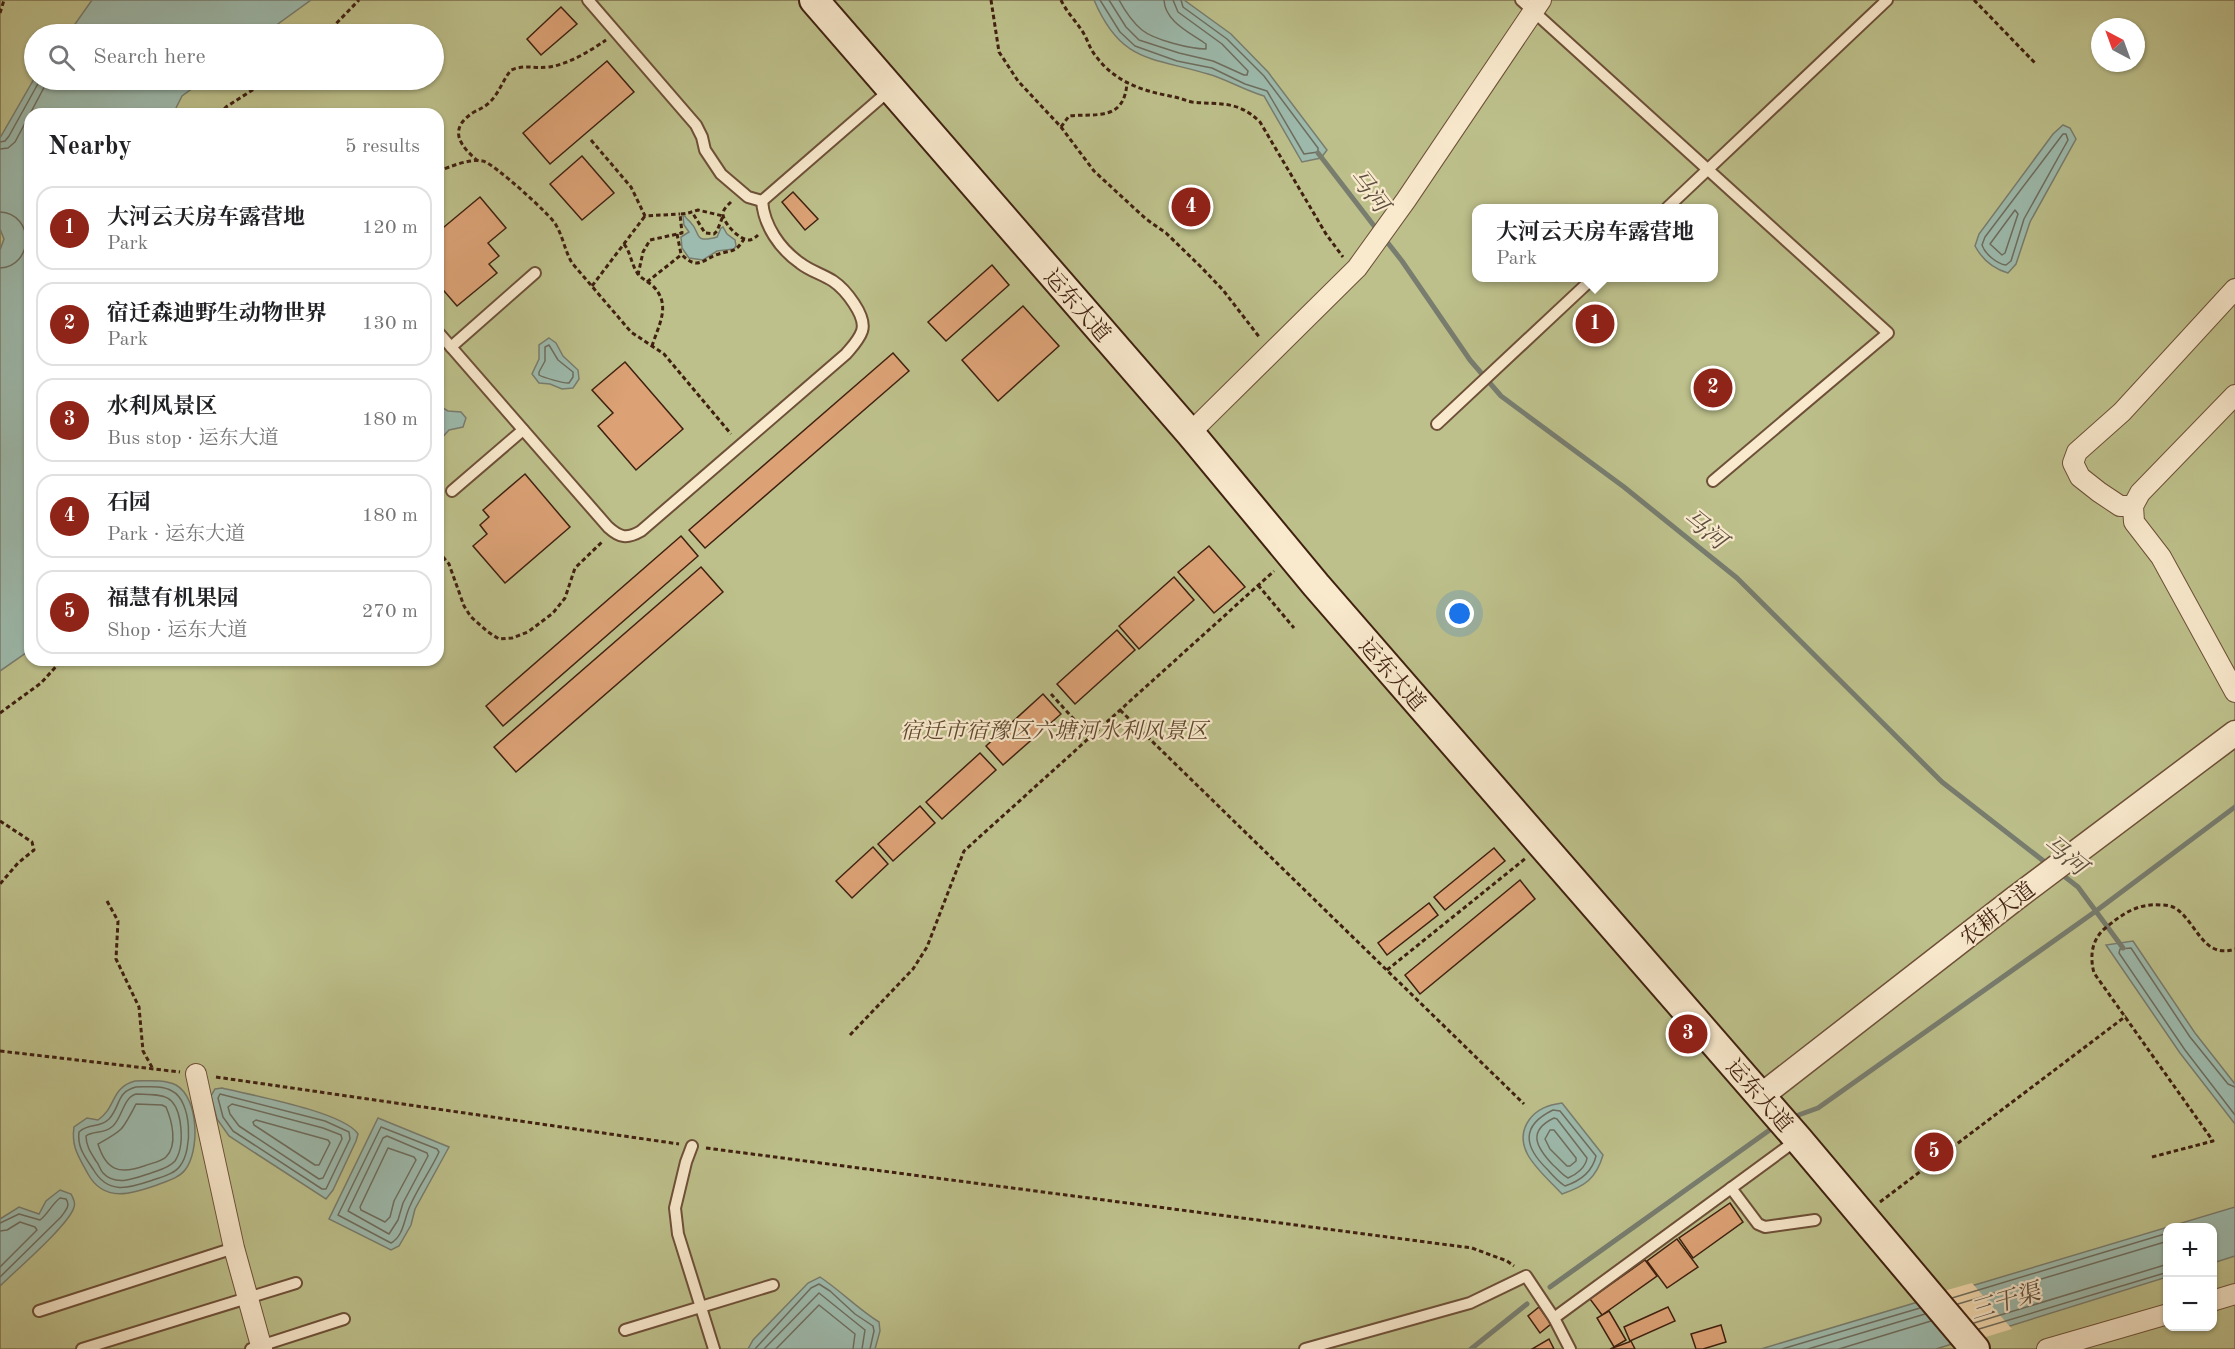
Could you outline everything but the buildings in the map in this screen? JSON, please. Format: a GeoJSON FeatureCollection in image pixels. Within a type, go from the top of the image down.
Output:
{"type":"FeatureCollection","features":[{"type":"Feature","properties":{"kind":"main road","name":"运东大道"},"geometry":{"type":"LineString","coordinates":[[814,0],[1190,433],[1291,555],[1798,1139],[1974,1349]]}},
{"type":"Feature","properties":{"kind":"street"},"geometry":{"type":"LineString","coordinates":[[1190,433],[1272,352],[1406,200],[1532,3]]}},
{"type":"Feature","properties":{"kind":"street"},"geometry":{"type":"LineString","coordinates":[[2133,506],[2120,506],[2080,477],[2073,463],[2078,452],[2122,412],[2235,290]]}},
{"type":"Feature","properties":{"kind":"street"},"geometry":{"type":"LineString","coordinates":[[2235,395],[2140,493],[2133,506],[2134,522],[2161,557],[2235,692]]}},
{"type":"Feature","properties":{"kind":"street","name":"农耕大道"},"geometry":{"type":"LineString","coordinates":[[1761,1096],[2013,900],[2235,733]]}},
{"type":"Feature","properties":{"kind":"street"},"geometry":{"type":"LineString","coordinates":[[196,1074],[258,1348]]}},
{"type":"Feature","properties":{"kind":"street"},"geometry":{"type":"LineString","coordinates":[[2217,1299],[2235,1294]]}},
{"type":"Feature","properties":{"kind":"street"},"geometry":{"type":"LineString","coordinates":[[2047,1349],[2163,1315]]}},
{"type":"Feature","properties":{"kind":"lane"},"geometry":{"type":"LineString","coordinates":[[588,0],[696,125],[711,162],[741,192],[748,197],[762,201]]}},
{"type":"Feature","properties":{"kind":"lane"},"geometry":{"type":"LineString","coordinates":[[1671,204],[1887,0]]}},
{"type":"Feature","properties":{"kind":"lane"},"geometry":{"type":"LineString","coordinates":[[1532,3],[1708,170],[1888,333],[1713,481]]}},
{"type":"Feature","properties":{"kind":"lane"},"geometry":{"type":"LineString","coordinates":[[762,201],[891,89]]}},
{"type":"Feature","properties":{"kind":"lane"},"geometry":{"type":"LineString","coordinates":[[444,339],[613,531],[619,536],[630,537],[641,531],[846,354],[862,331],[863,324],[859,314],[844,291],[832,281],[798,263],[775,238],[763,215],[762,201]]}},
{"type":"Feature","properties":{"kind":"lane"},"geometry":{"type":"LineString","coordinates":[[451,347],[535,273]]}},
{"type":"Feature","properties":{"kind":"lane"},"geometry":{"type":"LineString","coordinates":[[1437,424],[1589,282]]}},
{"type":"Feature","properties":{"kind":"lane"},"geometry":{"type":"LineString","coordinates":[[452,491],[523,430]]}},
{"type":"Feature","properties":{"kind":"lane"},"geometry":{"type":"LineString","coordinates":[[1554,1318],[1798,1139]]}},
{"type":"Feature","properties":{"kind":"lane"},"geometry":{"type":"LineString","coordinates":[[692,1146],[675,1208],[678,1234],[714,1349]]}},
{"type":"Feature","properties":{"kind":"lane"},"geometry":{"type":"LineString","coordinates":[[1731,1188],[1758,1224],[1765,1227],[1815,1220]]}},
{"type":"Feature","properties":{"kind":"lane"},"geometry":{"type":"LineString","coordinates":[[39,1311],[234,1248]]}},
{"type":"Feature","properties":{"kind":"lane"},"geometry":{"type":"LineString","coordinates":[[1305,1349],[1470,1303],[1526,1276],[1554,1318],[1570,1349]]}},
{"type":"Feature","properties":{"kind":"lane"},"geometry":{"type":"LineString","coordinates":[[82,1349],[296,1283]]}},
{"type":"Feature","properties":{"kind":"lane"},"geometry":{"type":"LineString","coordinates":[[625,1330],[773,1285]]}},
{"type":"Feature","properties":{"kind":"lane"},"geometry":{"type":"LineString","coordinates":[[258,1348],[344,1319]]}},
{"type":"Feature","properties":{"kind":"path"},"geometry":{"type":"LineString","coordinates":[[0,13],[4,0]]}},
{"type":"Feature","properties":{"kind":"path"},"geometry":{"type":"LineString","coordinates":[[336,24],[359,0]]}},
{"type":"Feature","properties":{"kind":"path"},"geometry":{"type":"LineString","coordinates":[[991,0],[999,52],[1018,81],[1061,127],[1088,164],[1111,188],[1146,219],[1166,232],[1215,282],[1272,352]]}},
{"type":"Feature","properties":{"kind":"path"},"geometry":{"type":"LineString","coordinates":[[1061,0],[1094,54],[1109,71],[1127,82],[1152,93],[1191,101],[1238,106],[1249,111],[1260,122],[1326,234],[1349,266]]}},
{"type":"Feature","properties":{"kind":"path"},"geometry":{"type":"LineString","coordinates":[[1974,0],[2035,63]]}},
{"type":"Feature","properties":{"kind":"path"},"geometry":{"type":"LineString","coordinates":[[478,161],[462,148],[458,136],[461,126],[474,112],[484,108],[493,99],[511,70],[530,65],[538,68],[562,65],[616,32]]}},
{"type":"Feature","properties":{"kind":"path"},"geometry":{"type":"LineString","coordinates":[[1061,127],[1069,116],[1105,115],[1113,111],[1122,102],[1127,82]]}},
{"type":"Feature","properties":{"kind":"path"},"geometry":{"type":"LineString","coordinates":[[225,108],[252,90]]}},
{"type":"Feature","properties":{"kind":"path"},"geometry":{"type":"LineString","coordinates":[[591,140],[631,187],[645,216]]}},
{"type":"Feature","properties":{"kind":"path"},"geometry":{"type":"LineString","coordinates":[[444,170],[478,161],[495,166],[554,221],[572,263],[632,332],[664,354],[741,444]]}},
{"type":"Feature","properties":{"kind":"path"},"geometry":{"type":"LineString","coordinates":[[692,212],[702,230],[709,234],[717,231],[723,211],[741,192]]}},
{"type":"Feature","properties":{"kind":"path"},"geometry":{"type":"LineString","coordinates":[[592,286],[645,216],[680,214],[698,210],[723,216],[733,230],[744,239],[751,240],[768,226]]}},
{"type":"Feature","properties":{"kind":"path"},"geometry":{"type":"LineString","coordinates":[[638,275],[643,252],[650,240],[682,233],[680,214]]}},
{"type":"Feature","properties":{"kind":"path"},"geometry":{"type":"LineString","coordinates":[[677,234],[681,254],[692,261],[704,263],[715,255],[735,250],[744,239]]}},
{"type":"Feature","properties":{"kind":"path"},"geometry":{"type":"LineString","coordinates":[[624,244],[630,252],[632,264],[638,275],[652,285],[663,300],[664,308],[652,346]]}},
{"type":"Feature","properties":{"kind":"path"},"geometry":{"type":"LineString","coordinates":[[647,282],[681,254]]}},
{"type":"Feature","properties":{"kind":"path"},"geometry":{"type":"LineString","coordinates":[[444,558],[449,564],[464,606],[471,617],[500,639],[512,638],[528,632],[553,613],[565,598],[575,568],[613,531]]}},
{"type":"Feature","properties":{"kind":"path"},"geometry":{"type":"LineString","coordinates":[[850,1035],[913,969],[927,947],[964,851],[1291,555]]}},
{"type":"Feature","properties":{"kind":"path"},"geometry":{"type":"LineString","coordinates":[[1258,585],[1294,628]]}},
{"type":"Feature","properties":{"kind":"path"},"geometry":{"type":"LineString","coordinates":[[0,713],[41,683],[57,666]]}},
{"type":"Feature","properties":{"kind":"path"},"geometry":{"type":"LineString","coordinates":[[1052,694],[1090,737]]}},
{"type":"Feature","properties":{"kind":"path"},"geometry":{"type":"LineString","coordinates":[[1120,710],[1524,1104]]}},
{"type":"Feature","properties":{"kind":"path"},"geometry":{"type":"LineString","coordinates":[[0,820],[6,827],[32,842],[34,850],[18,863],[0,884]]}},
{"type":"Feature","properties":{"kind":"path"},"geometry":{"type":"LineString","coordinates":[[1387,970],[1543,845]]}},
{"type":"Feature","properties":{"kind":"path"},"geometry":{"type":"LineString","coordinates":[[107,901],[118,921],[116,959],[139,1007],[143,1051],[153,1069]]}},
{"type":"Feature","properties":{"kind":"path"},"geometry":{"type":"LineString","coordinates":[[2152,1157],[2213,1141],[2099,981],[2092,964],[2095,941],[2101,932],[2113,922],[2136,906],[2148,904],[2170,906],[2178,910],[2214,949],[2225,952],[2235,949]]}},
{"type":"Feature","properties":{"kind":"path"},"geometry":{"type":"LineString","coordinates":[[1862,1216],[2126,1016]]}},
{"type":"Feature","properties":{"kind":"path"},"geometry":{"type":"LineString","coordinates":[[0,1051],[196,1074],[692,1146],[1472,1248],[1507,1261],[1526,1276]]}},
{"type":"Feature","properties":{"kind":"green space","name":"宿迁市宿豫区六塘河水利风景区"},"geometry":{"type":"Polygon","coordinates":[[[0,0],[2235,0],[2235,1349],[0,1349],[0,0]]]}},
{"type":"Feature","properties":{"kind":"water"},"geometry":{"type":"Polygon","coordinates":[[[92,0],[311,0],[278,24],[75,24],[92,0]]]}},
{"type":"Feature","properties":{"kind":"water"},"geometry":{"type":"Polygon","coordinates":[[[1094,0],[1184,0],[1231,34],[1268,72],[1327,150],[1321,158],[1302,162],[1264,96],[1215,76],[1154,60],[1127,47],[1104,21],[1094,0]]]}},
{"type":"Feature","properties":{"kind":"water"},"geometry":{"type":"Polygon","coordinates":[[[28,90],[190,90],[182,96],[176,108],[24,108],[24,654],[0,671],[0,250],[4,239],[0,229],[0,138],[28,90]]]}},
{"type":"Feature","properties":{"kind":"water"},"geometry":{"type":"Polygon","coordinates":[[[2063,125],[2070,128],[2076,139],[2030,222],[2016,264],[2008,273],[1998,269],[1981,255],[1975,246],[1979,234],[2053,134],[2063,125]]]}},
{"type":"Feature","properties":{"kind":"water"},"geometry":{"type":"Polygon","coordinates":[[[683,216],[694,226],[700,238],[717,237],[723,227],[727,234],[735,240],[736,246],[734,249],[717,251],[703,260],[689,258],[682,248],[681,237],[689,232],[684,225],[683,216]]]}},
{"type":"Feature","properties":{"kind":"water"},"geometry":{"type":"Polygon","coordinates":[[[549,338],[556,343],[563,356],[578,370],[579,379],[573,388],[562,389],[550,384],[539,383],[532,374],[539,359],[539,345],[549,338]]]}},
{"type":"Feature","properties":{"kind":"water"},"geometry":{"type":"Polygon","coordinates":[[[444,409],[461,412],[466,418],[463,427],[449,430],[444,435],[444,409]]]}},
{"type":"Feature","properties":{"kind":"water"},"geometry":{"type":"Polygon","coordinates":[[[2133,941],[2195,1033],[2235,1084],[2235,1124],[2180,1053],[2106,945],[2133,941]]]}},
{"type":"Feature","properties":{"kind":"water"},"geometry":{"type":"Polygon","coordinates":[[[135,1081],[166,1082],[176,1085],[184,1092],[193,1113],[195,1125],[193,1151],[185,1170],[176,1177],[138,1191],[110,1193],[95,1183],[88,1174],[75,1146],[74,1127],[87,1118],[98,1120],[104,1115],[121,1088],[135,1081]]]}},
{"type":"Feature","properties":{"kind":"water"},"geometry":{"type":"Polygon","coordinates":[[[222,1088],[316,1112],[349,1126],[358,1134],[333,1190],[326,1199],[229,1136],[217,1119],[211,1096],[215,1089],[222,1088]]]}},
{"type":"Feature","properties":{"kind":"water"},"geometry":{"type":"Polygon","coordinates":[[[1562,1103],[1603,1155],[1593,1176],[1577,1188],[1562,1194],[1531,1160],[1523,1141],[1524,1131],[1532,1116],[1543,1108],[1562,1103]]]}},
{"type":"Feature","properties":{"kind":"water"},"geometry":{"type":"Polygon","coordinates":[[[378,1118],[449,1147],[415,1209],[411,1225],[399,1246],[391,1250],[329,1219],[378,1118]]]}},
{"type":"Feature","properties":{"kind":"water"},"geometry":{"type":"Polygon","coordinates":[[[60,1190],[71,1194],[73,1199],[75,1205],[70,1215],[53,1236],[0,1286],[0,1219],[19,1207],[39,1214],[46,1201],[60,1190]]]}},
{"type":"Feature","properties":{"kind":"water"},"geometry":{"type":"Polygon","coordinates":[[[2235,1207],[2235,1256],[2217,1262],[2217,1223],[2182,1223],[2235,1207]]]}},
{"type":"Feature","properties":{"kind":"water","name":"三干渠"},"geometry":{"type":"Polygon","coordinates":[[[2163,1229],[2163,1278],[1936,1349],[1761,1349],[2163,1229]]]}},
{"type":"Feature","properties":{"kind":"water"},"geometry":{"type":"Polygon","coordinates":[[[820,1277],[879,1322],[880,1331],[875,1349],[748,1349],[753,1340],[808,1283],[820,1277]]]}},
{"type":"Feature","properties":{"kind":"pier"},"geometry":{"type":"Polygon","coordinates":[[[1972,1283],[2012,1329],[1966,1343],[1926,1296],[1972,1283]]]}},
{"type":"Feature","properties":{"kind":"waterway","name":"马河"},"geometry":{"type":"LineString","coordinates":[[1318,153],[1378,231]]}},
{"type":"Feature","properties":{"kind":"waterway","name":"马河"},"geometry":{"type":"LineString","coordinates":[[1384,238],[1470,360],[1501,396],[1624,487],[1737,578],[1942,782],[2050,866]]}},
{"type":"Feature","properties":{"kind":"waterway"},"geometry":{"type":"LineString","coordinates":[[1793,1117],[1818,1108],[2096,911],[2235,807]]}},
{"type":"Feature","properties":{"kind":"waterway","name":"马河"},"geometry":{"type":"LineString","coordinates":[[2060,873],[2078,887],[2123,948]]}},
{"type":"Feature","properties":{"kind":"waterway"},"geometry":{"type":"LineString","coordinates":[[1550,1287],[1771,1129]]}},
{"type":"Feature","properties":{"kind":"waterway"},"geometry":{"type":"LineString","coordinates":[[1471,1349],[1527,1304]]}},
{"type":"Feature","properties":{"kind":"place","name":"石园"},"geometry":{"type":"Point","coordinates":[1191,207]}},
{"type":"Feature","properties":{"kind":"place","name":"大河云天房车露营地"},"geometry":{"type":"Point","coordinates":[1595,324]}},
{"type":"Feature","properties":{"kind":"place","name":"宿迁森迪野生动物世界"},"geometry":{"type":"Point","coordinates":[1713,388]}},
{"type":"Feature","properties":{"kind":"place","name":"水利风景区"},"geometry":{"type":"Point","coordinates":[1688,1034]}},
{"type":"Feature","properties":{"kind":"place","name":"福慧有机果园"},"geometry":{"type":"Point","coordinates":[1934,1152]}}]}
